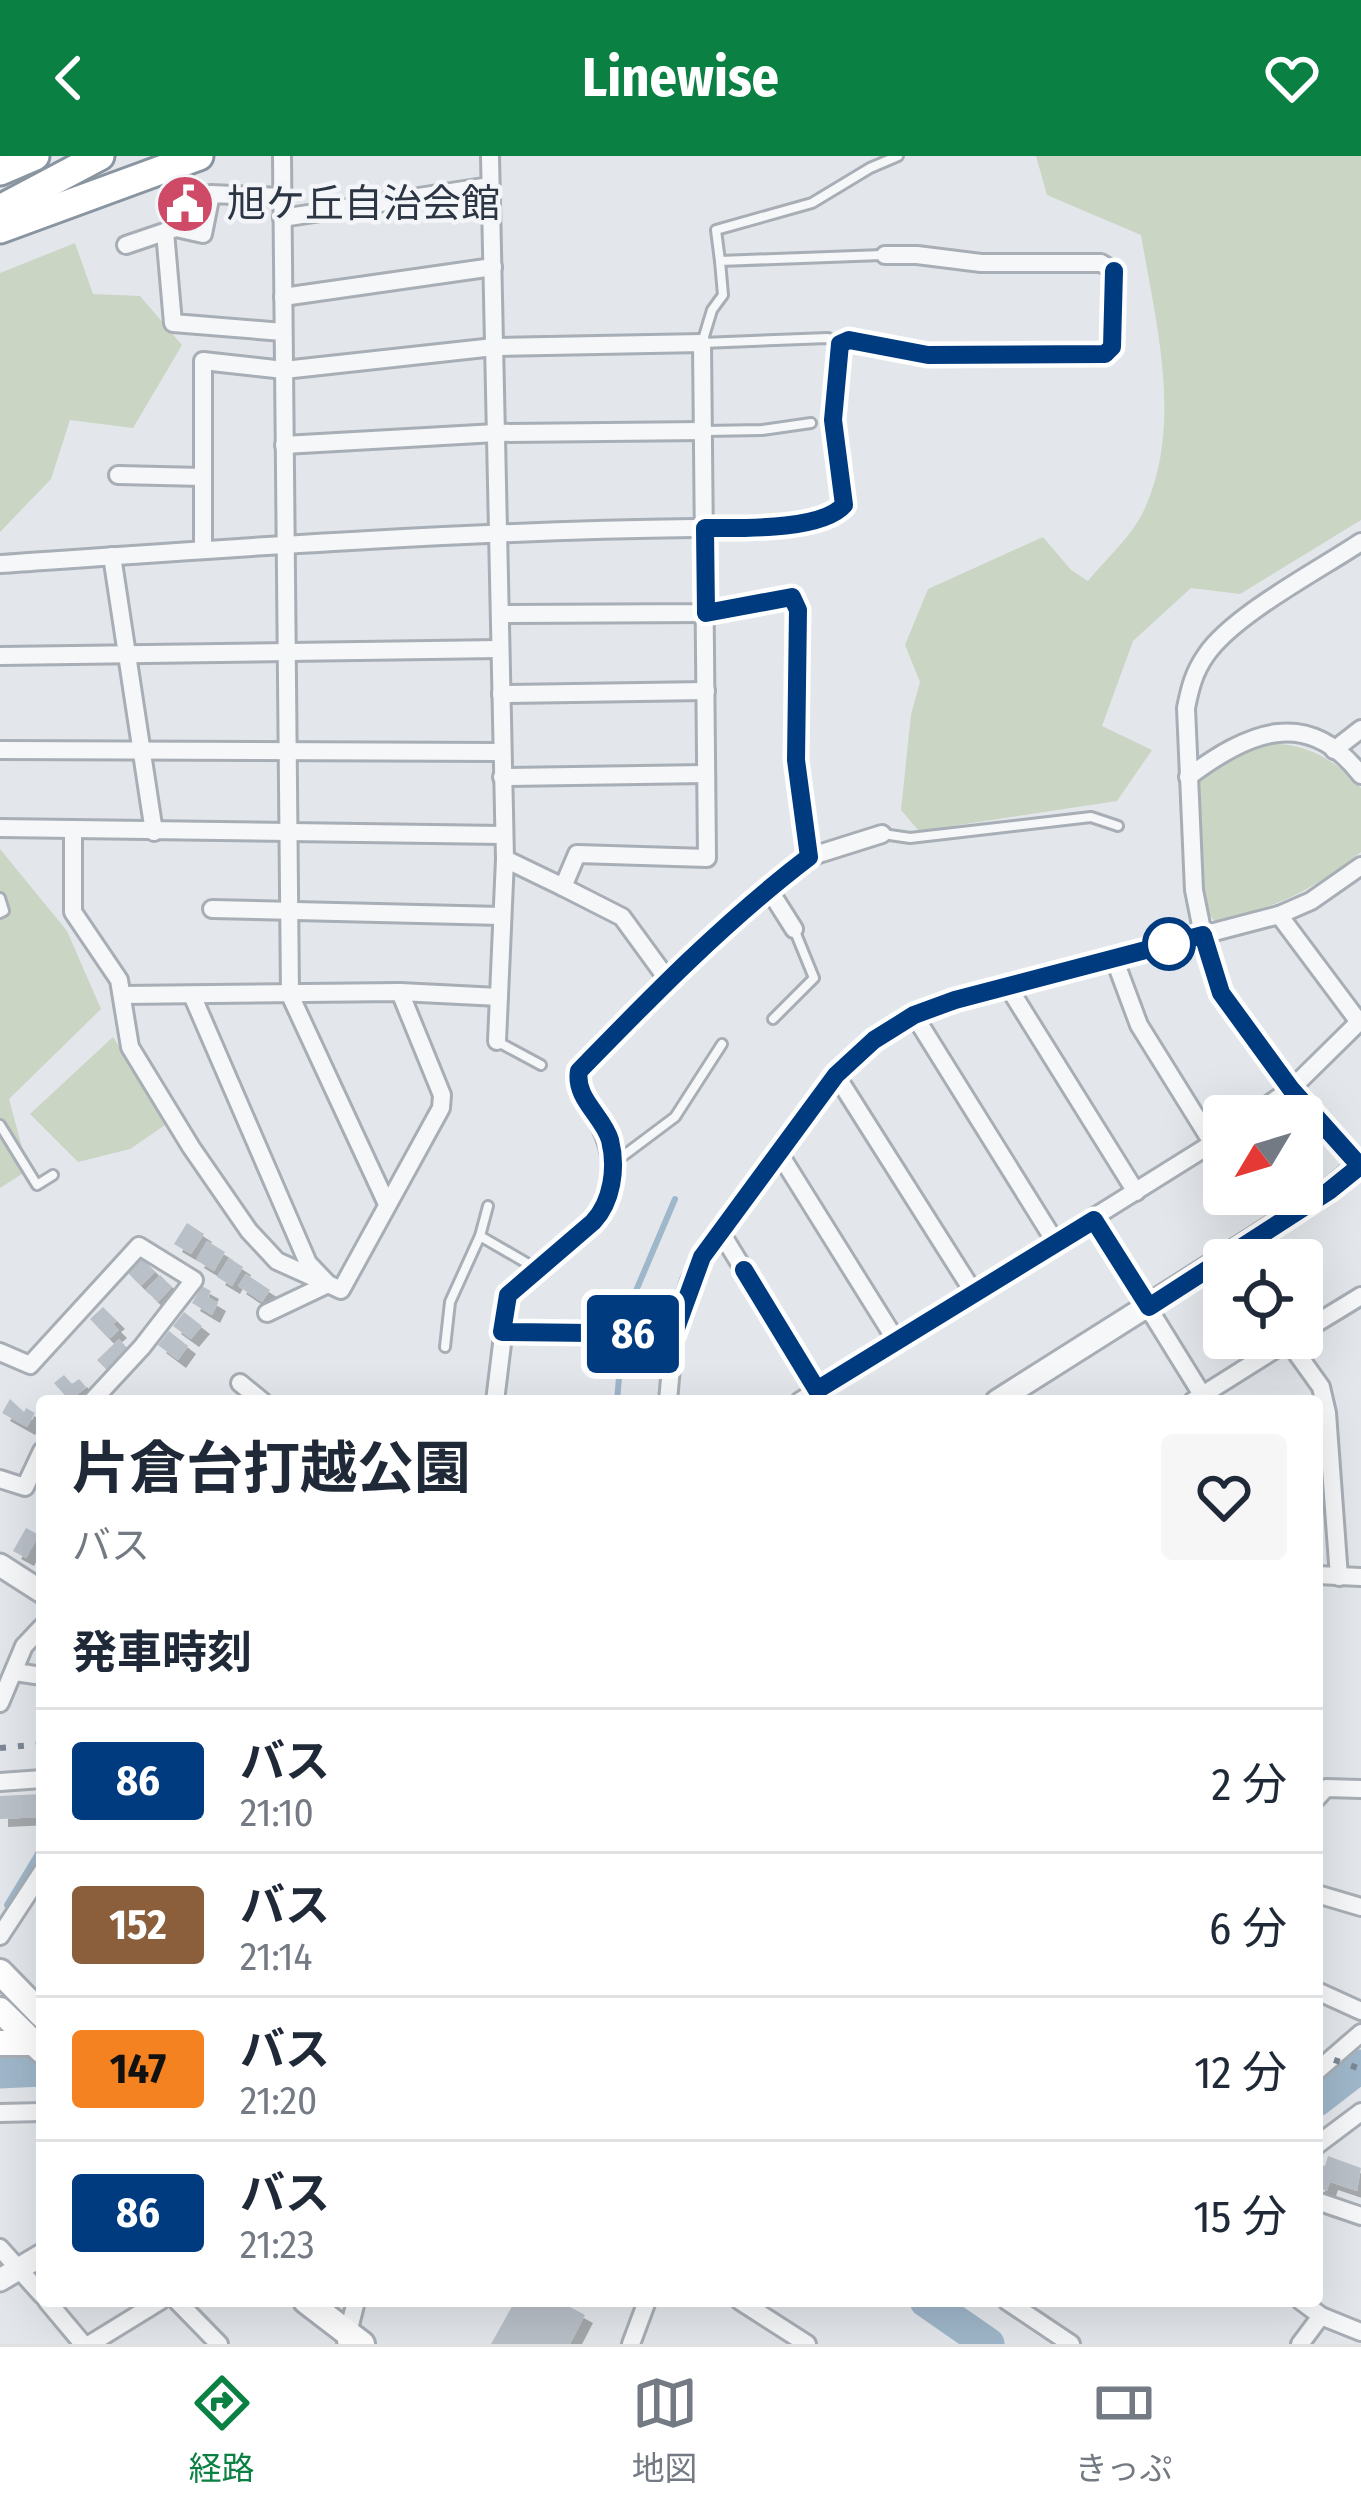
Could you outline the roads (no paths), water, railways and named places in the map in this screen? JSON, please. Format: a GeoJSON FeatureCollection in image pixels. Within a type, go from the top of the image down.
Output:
{"type":"FeatureCollection","features":[{"type":"Feature","properties":{"kind":"highway"},"geometry":{"type":"LineString","coordinates":[[0,205],[100,156]]}},
{"type":"Feature","properties":{"kind":"highway"},"geometry":{"type":"LineString","coordinates":[[0,229],[199,156]]}},
{"type":"Feature","properties":{"kind":"highway"},"geometry":{"type":"LineString","coordinates":[[0,168],[33,157]]}},
{"type":"Feature","properties":{"kind":"main road"},"geometry":{"type":"LineString","coordinates":[[0,1972],[28,2036]]}},
{"type":"Feature","properties":{"kind":"main road"},"geometry":{"type":"LineString","coordinates":[[0,2010],[28,2036]]}},
{"type":"Feature","properties":{"kind":"main road"},"geometry":{"type":"LineString","coordinates":[[313,2307],[351,2340]]}},
{"type":"Feature","properties":{"kind":"street"},"geometry":{"type":"LineString","coordinates":[[282,156],[290,994],[387,1204]]}},
{"type":"Feature","properties":{"kind":"street"},"geometry":{"type":"LineString","coordinates":[[490,156],[505,859],[497,1041]]}},
{"type":"Feature","properties":{"kind":"street"},"geometry":{"type":"LineString","coordinates":[[282,218],[490,186]]}},
{"type":"Feature","properties":{"kind":"street"},"geometry":{"type":"LineString","coordinates":[[126,245],[176,228],[203,234],[212,194],[282,197]]}},
{"type":"Feature","properties":{"kind":"street"},"geometry":{"type":"LineString","coordinates":[[165,232],[173,323],[283,332]]}},
{"type":"Feature","properties":{"kind":"street"},"geometry":{"type":"LineString","coordinates":[[0,564],[499,530],[770,526],[827,517],[844,505],[823,421],[840,344],[849,340],[928,355],[1105,354],[1112,347],[1114,271],[1101,263],[981,263],[917,254],[885,255]]}},
{"type":"Feature","properties":{"kind":"street"},"geometry":{"type":"LineString","coordinates":[[283,297],[493,267]]}},
{"type":"Feature","properties":{"kind":"street"},"geometry":{"type":"LineString","coordinates":[[203,550],[203,361],[284,370],[494,346],[702,344],[707,858],[577,854],[562,887]]}},
{"type":"Feature","properties":{"kind":"street"},"geometry":{"type":"LineString","coordinates":[[284,445],[496,434],[704,431]]}},
{"type":"Feature","properties":{"kind":"street"},"geometry":{"type":"LineString","coordinates":[[118,475],[203,477]]}},
{"type":"Feature","properties":{"kind":"street"},"geometry":{"type":"LineString","coordinates":[[1007,1395],[1329,1191],[1360,1165],[1291,1089],[1221,993],[1194,890],[1186,708],[1192,680],[1208,651],[1255,611],[1361,542]]}},
{"type":"Feature","properties":{"kind":"street"},"geometry":{"type":"LineString","coordinates":[[112,556],[154,832]]}},
{"type":"Feature","properties":{"kind":"street"},"geometry":{"type":"LineString","coordinates":[[500,614],[706,613],[792,597],[798,610],[796,760],[809,857]]}},
{"type":"Feature","properties":{"kind":"street"},"geometry":{"type":"LineString","coordinates":[[0,656],[500,649]]}},
{"type":"Feature","properties":{"kind":"street"},"geometry":{"type":"LineString","coordinates":[[501,694],[706,691]]}},
{"type":"Feature","properties":{"kind":"street"},"geometry":{"type":"LineString","coordinates":[[1334,750],[1361,729]]}},
{"type":"Feature","properties":{"kind":"street"},"geometry":{"type":"LineString","coordinates":[[1188,777],[1229,747],[1254,736],[1296,734],[1334,750],[1361,775]]}},
{"type":"Feature","properties":{"kind":"street"},"geometry":{"type":"LineString","coordinates":[[0,750],[502,752]]}},
{"type":"Feature","properties":{"kind":"street"},"geometry":{"type":"LineString","coordinates":[[502,777],[706,774]]}},
{"type":"Feature","properties":{"kind":"street"},"geometry":{"type":"LineString","coordinates":[[0,828],[503,835]]}},
{"type":"Feature","properties":{"kind":"street"},"geometry":{"type":"LineString","coordinates":[[73,831],[73,912],[119,980],[130,1046],[190,1147],[249,1231],[277,1261],[341,1290],[441,1108],[442,1095],[400,992]]}},
{"type":"Feature","properties":{"kind":"street"},"geometry":{"type":"LineString","coordinates":[[496,1395],[508,1295],[604,1211],[612,1192],[610,1140],[577,1083],[579,1071],[768,888],[809,857],[882,834]]}},
{"type":"Feature","properties":{"kind":"street"},"geometry":{"type":"LineString","coordinates":[[505,859],[622,917],[668,980]]}},
{"type":"Feature","properties":{"kind":"street"},"geometry":{"type":"LineString","coordinates":[[669,1395],[674,1334],[690,1281],[720,1231],[836,1075],[874,1040],[914,1015],[1007,985],[1279,915],[1311,901],[1361,866]]}},
{"type":"Feature","properties":{"kind":"street"},"geometry":{"type":"LineString","coordinates":[[768,888],[794,929]]}},
{"type":"Feature","properties":{"kind":"street"},"geometry":{"type":"LineString","coordinates":[[212,909],[502,916]]}},
{"type":"Feature","properties":{"kind":"street"},"geometry":{"type":"LineString","coordinates":[[1279,915],[1360,1021],[1282,1095]]}},
{"type":"Feature","properties":{"kind":"street"},"geometry":{"type":"LineString","coordinates":[[1114,958],[1139,1025],[1203,1118]]}},
{"type":"Feature","properties":{"kind":"street"},"geometry":{"type":"LineString","coordinates":[[1007,985],[1136,1192]]}},
{"type":"Feature","properties":{"kind":"street"},"geometry":{"type":"LineString","coordinates":[[122,995],[400,992],[499,997]]}},
{"type":"Feature","properties":{"kind":"street"},"geometry":{"type":"LineString","coordinates":[[191,995],[308,1262],[328,1285]]}},
{"type":"Feature","properties":{"kind":"street"},"geometry":{"type":"LineString","coordinates":[[914,1015],[1056,1243]]}},
{"type":"Feature","properties":{"kind":"street"},"geometry":{"type":"LineString","coordinates":[[836,1075],[974,1293]]}},
{"type":"Feature","properties":{"kind":"street"},"geometry":{"type":"LineString","coordinates":[[720,1231],[821,1395],[1203,1150]]}},
{"type":"Feature","properties":{"kind":"street"},"geometry":{"type":"LineString","coordinates":[[779,1153],[897,1342]]}},
{"type":"Feature","properties":{"kind":"street"},"geometry":{"type":"LineString","coordinates":[[1094,1220],[1198,1395]]}},
{"type":"Feature","properties":{"kind":"street"},"geometry":{"type":"LineString","coordinates":[[0,1352],[30,1365],[139,1246],[194,1280],[98,1395]]}},
{"type":"Feature","properties":{"kind":"street"},"geometry":{"type":"LineString","coordinates":[[267,1313],[328,1285]]}},
{"type":"Feature","properties":{"kind":"street"},"geometry":{"type":"LineString","coordinates":[[1323,1319],[1361,1296]]}},
{"type":"Feature","properties":{"kind":"street"},"geometry":{"type":"LineString","coordinates":[[502,1332],[674,1334]]}},
{"type":"Feature","properties":{"kind":"street"},"geometry":{"type":"LineString","coordinates":[[1206,1395],[1261,1359]]}},
{"type":"Feature","properties":{"kind":"street"},"geometry":{"type":"LineString","coordinates":[[1306,1359],[1323,1395]]}},
{"type":"Feature","properties":{"kind":"street"},"geometry":{"type":"LineString","coordinates":[[241,1383],[255,1395]]}},
{"type":"Feature","properties":{"kind":"street"},"geometry":{"type":"LineString","coordinates":[[1323,1396],[1340,1577]]}},
{"type":"Feature","properties":{"kind":"street"},"geometry":{"type":"LineString","coordinates":[[0,1479],[25,1487],[36,1464]]}},
{"type":"Feature","properties":{"kind":"street"},"geometry":{"type":"LineString","coordinates":[[0,1564],[36,1588]]}},
{"type":"Feature","properties":{"kind":"street"},"geometry":{"type":"LineString","coordinates":[[1323,1576],[1361,1577]]}},
{"type":"Feature","properties":{"kind":"street"},"geometry":{"type":"LineString","coordinates":[[0,1703],[24,1646],[36,1633]]}},
{"type":"Feature","properties":{"kind":"street"},"geometry":{"type":"LineString","coordinates":[[15,1672],[36,1675]]}},
{"type":"Feature","properties":{"kind":"street"},"geometry":{"type":"LineString","coordinates":[[0,1783],[36,1780]]}},
{"type":"Feature","properties":{"kind":"street"},"geometry":{"type":"LineString","coordinates":[[1323,1791],[1361,1789]]}},
{"type":"Feature","properties":{"kind":"street"},"geometry":{"type":"LineString","coordinates":[[0,1936],[36,1886]]}},
{"type":"Feature","properties":{"kind":"street"},"geometry":{"type":"LineString","coordinates":[[1323,1896],[1361,1907]]}},
{"type":"Feature","properties":{"kind":"street"},"geometry":{"type":"LineString","coordinates":[[1323,1994],[1361,2011]]}},
{"type":"Feature","properties":{"kind":"street"},"geometry":{"type":"LineString","coordinates":[[1323,2066],[1361,2033]]}},
{"type":"Feature","properties":{"kind":"street"},"geometry":{"type":"LineString","coordinates":[[0,2113],[36,2112]]}},
{"type":"Feature","properties":{"kind":"street"},"geometry":{"type":"LineString","coordinates":[[1323,2140],[1361,2112]]}},
{"type":"Feature","properties":{"kind":"street"},"geometry":{"type":"LineString","coordinates":[[1323,2203],[1361,2216]]}},
{"type":"Feature","properties":{"kind":"street"},"geometry":{"type":"LineString","coordinates":[[0,2248],[10,2274],[36,2292]]}},
{"type":"Feature","properties":{"kind":"street"},"geometry":{"type":"LineString","coordinates":[[10,2274],[36,2258]]}},
{"type":"Feature","properties":{"kind":"street"},"geometry":{"type":"LineString","coordinates":[[52,2307],[86,2344],[150,2307]]}},
{"type":"Feature","properties":{"kind":"street"},"geometry":{"type":"LineString","coordinates":[[183,2307],[219,2344]]}},
{"type":"Feature","properties":{"kind":"street"},"geometry":{"type":"LineString","coordinates":[[351,2340],[355,2307]]}},
{"type":"Feature","properties":{"kind":"street"},"geometry":{"type":"LineString","coordinates":[[631,2344],[645,2307]]}},
{"type":"Feature","properties":{"kind":"street"},"geometry":{"type":"LineString","coordinates":[[749,2307],[807,2344]]}},
{"type":"Feature","properties":{"kind":"street"},"geometry":{"type":"LineString","coordinates":[[1016,2307],[1071,2344]]}},
{"type":"Feature","properties":{"kind":"street"},"geometry":{"type":"LineString","coordinates":[[1309,2307],[1361,2332]]}},
{"type":"Feature","properties":{"kind":"street"},"geometry":{"type":"LineString","coordinates":[[1300,2344],[1321,2316]]}},
{"type":"Feature","properties":{"kind":"lane"},"geometry":{"type":"LineString","coordinates":[[840,344],[828,338],[702,344],[712,310],[723,295],[716,230],[812,203],[898,156]]}},
{"type":"Feature","properties":{"kind":"lane"},"geometry":{"type":"LineString","coordinates":[[720,261],[885,255]]}},
{"type":"Feature","properties":{"kind":"lane"},"geometry":{"type":"LineString","coordinates":[[704,431],[762,430],[823,421]]}},
{"type":"Feature","properties":{"kind":"lane"},"geometry":{"type":"LineString","coordinates":[[882,834],[910,838],[1090,817],[1118,826]]}},
{"type":"Feature","properties":{"kind":"lane"},"geometry":{"type":"LineString","coordinates":[[0,898],[4,911],[0,913]]}},
{"type":"Feature","properties":{"kind":"lane"},"geometry":{"type":"LineString","coordinates":[[773,1019],[814,978],[794,929]]}},
{"type":"Feature","properties":{"kind":"lane"},"geometry":{"type":"LineString","coordinates":[[497,1041],[541,1065]]}},
{"type":"Feature","properties":{"kind":"lane"},"geometry":{"type":"LineString","coordinates":[[610,1166],[675,1118],[722,1044]]}},
{"type":"Feature","properties":{"kind":"lane"},"geometry":{"type":"LineString","coordinates":[[0,1125],[37,1185],[53,1174]]}},
{"type":"Feature","properties":{"kind":"lane"},"geometry":{"type":"LineString","coordinates":[[445,1347],[450,1302],[480,1236],[488,1206]]}},
{"type":"Feature","properties":{"kind":"lane"},"geometry":{"type":"LineString","coordinates":[[480,1236],[538,1269]]}},
{"type":"Feature","properties":{"kind":"waterway"},"geometry":{"type":"LineString","coordinates":[[618,1395],[624,1319],[675,1199]]}},
{"type":"Feature","properties":{"kind":"waterway"},"geometry":{"type":"LineString","coordinates":[[7,1905],[36,1857]]}},
{"type":"Feature","properties":{"kind":"waterway"},"geometry":{"type":"LineString","coordinates":[[1323,2095],[1361,2066]]}},
{"type":"Feature","properties":{"kind":"waterway"},"geometry":{"type":"LineString","coordinates":[[0,2072],[36,2070]]}},
{"type":"Feature","properties":{"kind":"waterway"},"geometry":{"type":"LineString","coordinates":[[935,2307],[988,2344]]}},
{"type":"Feature","properties":{"kind":"railway"},"geometry":{"type":"LineString","coordinates":[[0,1748],[36,1745]]}},
{"type":"Feature","properties":{"kind":"railway"},"geometry":{"type":"LineString","coordinates":[[1323,2056],[1361,2069]]}},
{"type":"Feature","properties":{"kind":"place","name":"旭ケ丘自治会館"},"geometry":{"type":"Point","coordinates":[185,204]}}]}
